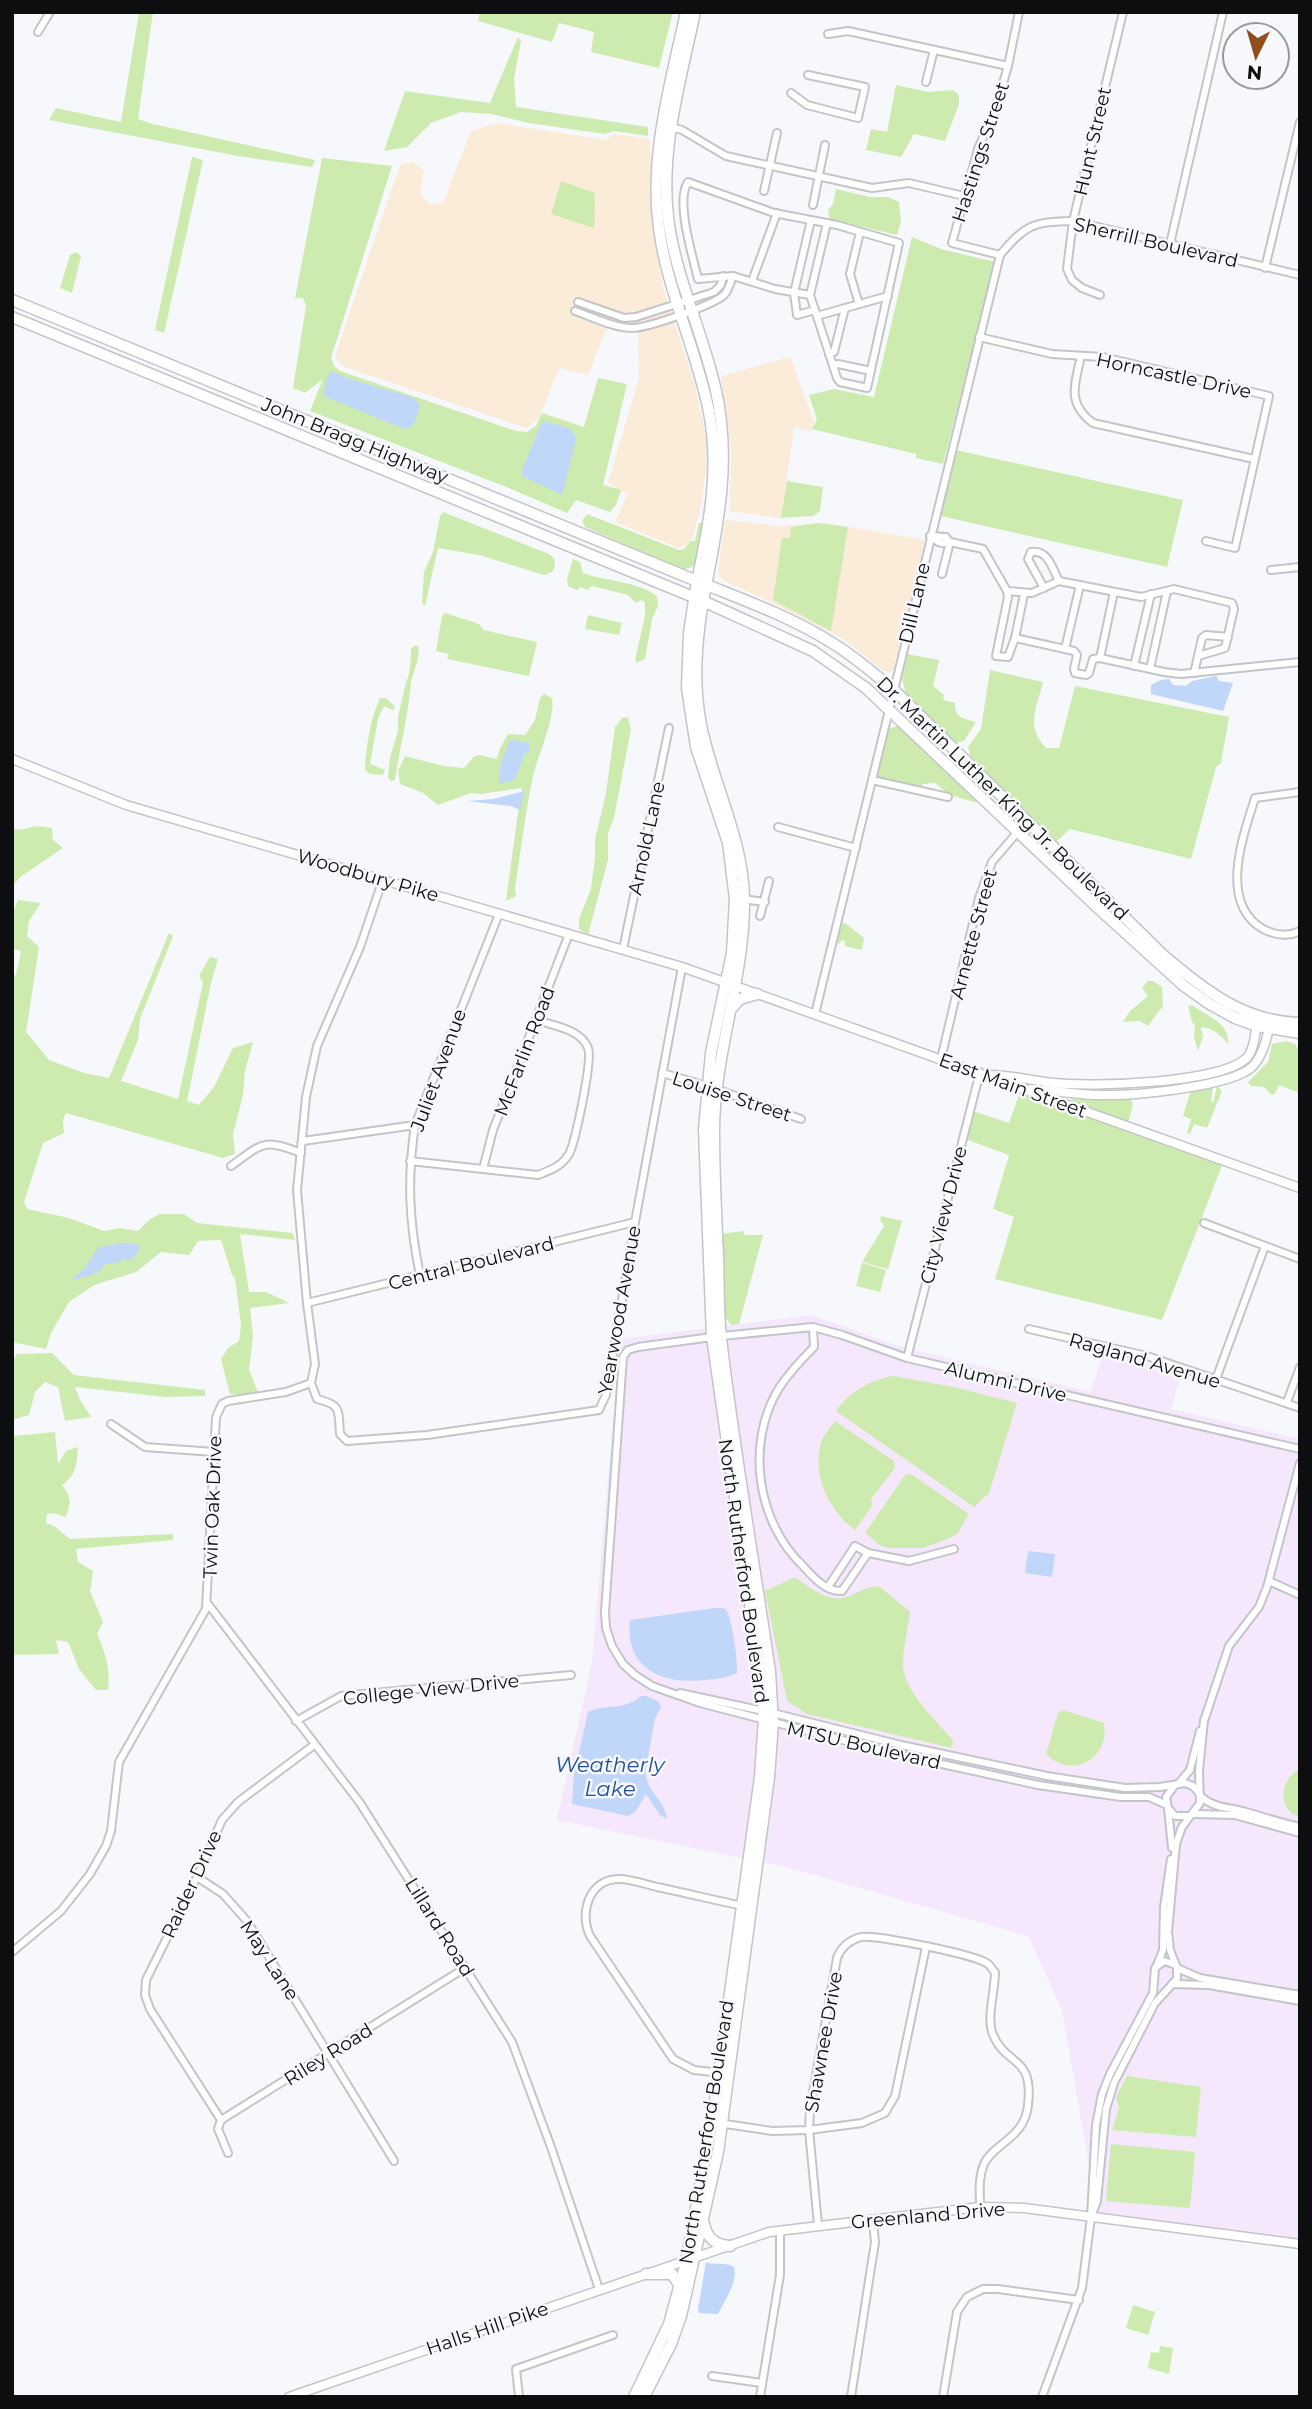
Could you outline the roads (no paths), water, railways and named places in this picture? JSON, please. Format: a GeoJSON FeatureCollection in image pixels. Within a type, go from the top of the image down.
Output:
{"type":"FeatureCollection","features":[{"type":"Feature","properties":{"kind":"main road"},"geometry":{"type":"LineString","coordinates":[[686,12],[656,185],[658,226],[709,410],[714,464],[713,496],[702,583]]}},
{"type":"Feature","properties":{"kind":"main road"},"geometry":{"type":"LineString","coordinates":[[677,74],[695,12]]}},
{"type":"Feature","properties":{"kind":"main road"},"geometry":{"type":"LineString","coordinates":[[667,126],[668,216],[679,272],[714,384],[722,427],[723,486],[698,599],[695,674],[707,749],[737,841],[742,870],[730,985]]}},
{"type":"Feature","properties":{"kind":"main road","name":"John Bragg Highway"},"geometry":{"type":"LineString","coordinates":[[12,300],[702,583]]}},
{"type":"Feature","properties":{"kind":"main road","name":"John Bragg Highway"},"geometry":{"type":"LineString","coordinates":[[12,317],[698,599]]}},
{"type":"Feature","properties":{"kind":"main road"},"geometry":{"type":"LineString","coordinates":[[190,390],[195,375]]}},
{"type":"Feature","properties":{"kind":"main road"},"geometry":{"type":"LineString","coordinates":[[448,497],[454,481]]}},
{"type":"Feature","properties":{"kind":"main road"},"geometry":{"type":"LineString","coordinates":[[568,547],[574,530]]}},
{"type":"Feature","properties":{"kind":"main road","name":"Dr. Martin Luther King Jr. Boulevard"},"geometry":{"type":"LineString","coordinates":[[702,583],[792,621],[829,640],[862,663],[894,690],[1163,955],[1196,983],[1258,1022]]}},
{"type":"Feature","properties":{"kind":"main road","name":"Dr. Martin Luther King Jr. Boulevard"},"geometry":{"type":"LineString","coordinates":[[698,599],[813,651],[866,688],[1184,986],[1235,1018],[1300,1033]]}},
{"type":"Feature","properties":{"kind":"main road","name":"North Rutherford Boulevard"},"geometry":{"type":"LineString","coordinates":[[712,1087],[729,1011],[730,985]]}},
{"type":"Feature","properties":{"kind":"main road","name":"North Rutherford Boulevard"},"geometry":{"type":"LineString","coordinates":[[644,2397],[678,2325],[752,1907],[769,1777],[770,1672],[717,1336],[712,1087],[730,985]]}},
{"type":"Feature","properties":{"kind":"main road"},"geometry":{"type":"LineString","coordinates":[[729,1011],[740,999],[757,994]]}},
{"type":"Feature","properties":{"kind":"main road","name":"Dr. Martin Luther King Jr. Boulevard"},"geometry":{"type":"LineString","coordinates":[[1270,1024],[1300,1023]]}},
{"type":"Feature","properties":{"kind":"main road","name":"North Rutherford Boulevard"},"geometry":{"type":"LineString","coordinates":[[634,2397],[669,2324],[691,2260],[703,2223],[723,2124],[724,2074],[741,1905],[768,1716]]}},
{"type":"Feature","properties":{"kind":"main road"},"geometry":{"type":"LineString","coordinates":[[703,2223],[713,2242],[730,2246]]}},
{"type":"Feature","properties":{"kind":"main road"},"geometry":{"type":"LineString","coordinates":[[646,2274],[673,2274],[680,2286]]}},
{"type":"Feature","properties":{"kind":"street"},"geometry":{"type":"LineString","coordinates":[[38,32],[50,12]]}},
{"type":"Feature","properties":{"kind":"street","name":"Hastings Street"},"geometry":{"type":"LineString","coordinates":[[1000,255],[952,243],[978,149],[996,107],[1008,66],[1019,12]]}},
{"type":"Feature","properties":{"kind":"street","name":"Hunt Street"},"geometry":{"type":"LineString","coordinates":[[1100,295],[1082,288],[1072,280],[1067,269],[1073,221],[1123,12]]}},
{"type":"Feature","properties":{"kind":"street"},"geometry":{"type":"LineString","coordinates":[[1170,244],[1223,12]]}},
{"type":"Feature","properties":{"kind":"street"},"geometry":{"type":"LineString","coordinates":[[828,34],[848,31],[1008,66]]}},
{"type":"Feature","properties":{"kind":"street"},"geometry":{"type":"LineString","coordinates":[[926,82],[934,50]]}},
{"type":"Feature","properties":{"kind":"street"},"geometry":{"type":"LineString","coordinates":[[791,93],[807,105],[858,118],[865,87],[808,75]]}},
{"type":"Feature","properties":{"kind":"street"},"geometry":{"type":"LineString","coordinates":[[1265,268],[1300,122]]}},
{"type":"Feature","properties":{"kind":"street"},"geometry":{"type":"LineString","coordinates":[[667,126],[682,130],[726,156],[872,188],[909,183],[964,196]]}},
{"type":"Feature","properties":{"kind":"street"},"geometry":{"type":"LineString","coordinates":[[764,191],[777,133]]}},
{"type":"Feature","properties":{"kind":"street"},"geometry":{"type":"LineString","coordinates":[[813,205],[825,145]]}},
{"type":"Feature","properties":{"kind":"street"},"geometry":{"type":"LineString","coordinates":[[810,295],[733,276],[698,279],[685,219],[684,192],[686,184],[691,182],[777,213],[827,223],[899,243],[867,388],[840,382],[810,295],[827,223]]}},
{"type":"Feature","properties":{"kind":"street"},"geometry":{"type":"LineString","coordinates":[[752,281],[777,213]]}},
{"type":"Feature","properties":{"kind":"street"},"geometry":{"type":"LineString","coordinates":[[811,220],[794,293],[797,315],[845,308],[888,296]]}},
{"type":"Feature","properties":{"kind":"street","name":"Sherrill Boulevard"},"geometry":{"type":"LineString","coordinates":[[995,273],[1000,255],[1019,232],[1044,222],[1073,221],[1300,275]]}},
{"type":"Feature","properties":{"kind":"street"},"geometry":{"type":"LineString","coordinates":[[859,304],[850,274],[860,232]]}},
{"type":"Feature","properties":{"kind":"street","name":"Dill Lane"},"geometry":{"type":"LineString","coordinates":[[816,1014],[995,273]]}},
{"type":"Feature","properties":{"kind":"street"},"geometry":{"type":"LineString","coordinates":[[575,311],[633,328],[690,305],[714,292],[721,285],[723,276]]}},
{"type":"Feature","properties":{"kind":"street"},"geometry":{"type":"LineString","coordinates":[[690,305],[716,301],[727,292],[733,276]]}},
{"type":"Feature","properties":{"kind":"street"},"geometry":{"type":"LineString","coordinates":[[578,302],[624,317],[679,309]]}},
{"type":"Feature","properties":{"kind":"street"},"geometry":{"type":"LineString","coordinates":[[829,354],[834,352],[845,308]]}},
{"type":"Feature","properties":{"kind":"street","name":"Horncastle Drive"},"geometry":{"type":"LineString","coordinates":[[979,337],[1052,354],[1103,357],[1269,396],[1235,548],[1206,541]]}},
{"type":"Feature","properties":{"kind":"street"},"geometry":{"type":"LineString","coordinates":[[1081,356],[1074,393],[1079,411],[1093,423],[1254,460]]}},
{"type":"Feature","properties":{"kind":"street"},"geometry":{"type":"LineString","coordinates":[[832,365],[871,371]]}},
{"type":"Feature","properties":{"kind":"street"},"geometry":{"type":"LineString","coordinates":[[930,536],[944,544],[950,541],[983,549],[1007,591],[996,656],[1008,657],[1015,638],[1024,594]]}},
{"type":"Feature","properties":{"kind":"street"},"geometry":{"type":"LineString","coordinates":[[942,574],[950,541]]}},
{"type":"Feature","properties":{"kind":"street"},"geometry":{"type":"LineString","coordinates":[[1044,588],[1028,559],[1031,552],[1045,555],[1059,581]]}},
{"type":"Feature","properties":{"kind":"street"},"geometry":{"type":"LineString","coordinates":[[1272,570],[1300,567]]}},
{"type":"Feature","properties":{"kind":"street"},"geometry":{"type":"LineString","coordinates":[[1007,591],[1032,593],[1059,581],[1142,597],[1174,589],[1232,603],[1234,608],[1225,648],[1198,656]]}},
{"type":"Feature","properties":{"kind":"street"},"geometry":{"type":"LineString","coordinates":[[1065,649],[1080,585]]}},
{"type":"Feature","properties":{"kind":"street"},"geometry":{"type":"LineString","coordinates":[[1150,670],[1167,591]]}},
{"type":"Feature","properties":{"kind":"street"},"geometry":{"type":"LineString","coordinates":[[1100,658],[1114,592]]}},
{"type":"Feature","properties":{"kind":"street"},"geometry":{"type":"LineString","coordinates":[[1134,666],[1151,594]]}},
{"type":"Feature","properties":{"kind":"street"},"geometry":{"type":"LineString","coordinates":[[1194,673],[1202,638],[1206,635],[1228,637]]}},
{"type":"Feature","properties":{"kind":"street"},"geometry":{"type":"LineString","coordinates":[[1015,638],[1074,651],[1077,655],[1075,673],[1089,673],[1093,659],[1100,658],[1150,670],[1194,673],[1300,662]]}},
{"type":"Feature","properties":{"kind":"street","name":"Arnold Lane"},"geometry":{"type":"LineString","coordinates":[[622,949],[668,728]]}},
{"type":"Feature","properties":{"kind":"street","name":"Woodbury Pike"},"geometry":{"type":"LineString","coordinates":[[12,759],[126,804],[622,949],[730,985]]}},
{"type":"Feature","properties":{"kind":"street"},"geometry":{"type":"LineString","coordinates":[[872,780],[948,797]]}},
{"type":"Feature","properties":{"kind":"street"},"geometry":{"type":"LineString","coordinates":[[1300,792],[1255,798],[1237,871],[1239,896],[1256,924],[1278,934],[1300,931]]}},
{"type":"Feature","properties":{"kind":"street","name":"Arnette Street"},"geometry":{"type":"LineString","coordinates":[[941,1059],[979,898],[992,862],[1028,820]]}},
{"type":"Feature","properties":{"kind":"street"},"geometry":{"type":"LineString","coordinates":[[778,827],[856,848]]}},
{"type":"Feature","properties":{"kind":"street"},"geometry":{"type":"LineString","coordinates":[[311,1383],[315,1364],[297,1190],[306,1097],[317,1046],[360,947],[383,879]]}},
{"type":"Feature","properties":{"kind":"street"},"geometry":{"type":"LineString","coordinates":[[760,916],[769,881]]}},
{"type":"Feature","properties":{"kind":"street"},"geometry":{"type":"LineString","coordinates":[[740,899],[765,902]]}},
{"type":"Feature","properties":{"kind":"street","name":"Juliet Avenue"},"geometry":{"type":"LineString","coordinates":[[420,1275],[411,1232],[410,1161],[415,1125],[499,914]]}},
{"type":"Feature","properties":{"kind":"street","name":"McFarlin Road"},"geometry":{"type":"LineString","coordinates":[[483,1169],[493,1130],[569,934]]}},
{"type":"Feature","properties":{"kind":"street","name":"Yearwood Avenue"},"geometry":{"type":"LineString","coordinates":[[311,1383],[317,1399],[333,1403],[338,1408],[340,1434],[347,1441],[427,1435],[599,1410],[606,1395],[682,967]]}},
{"type":"Feature","properties":{"kind":"street","name":"East Main Street"},"geometry":{"type":"LineString","coordinates":[[730,985],[984,1073],[993,1079],[1300,1188]]}},
{"type":"Feature","properties":{"kind":"street"},"geometry":{"type":"LineString","coordinates":[[410,1161],[538,1175],[558,1167],[570,1153],[590,1065],[588,1047],[577,1034],[537,1020]]}},
{"type":"Feature","properties":{"kind":"street"},"geometry":{"type":"LineString","coordinates":[[1024,1088],[1136,1084],[1226,1068],[1241,1063],[1249,1055],[1258,1022]]}},
{"type":"Feature","properties":{"kind":"street"},"geometry":{"type":"LineString","coordinates":[[984,1073],[1100,1095],[1178,1089],[1231,1077],[1250,1069],[1258,1060],[1270,1024]]}},
{"type":"Feature","properties":{"kind":"street","name":"Louise Street"},"geometry":{"type":"LineString","coordinates":[[662,1073],[712,1087],[801,1119]]}},
{"type":"Feature","properties":{"kind":"street","name":"City View Drive"},"geometry":{"type":"LineString","coordinates":[[907,1358],[984,1073]]}},
{"type":"Feature","properties":{"kind":"street"},"geometry":{"type":"LineString","coordinates":[[1052,1087],[1073,1106]]}},
{"type":"Feature","properties":{"kind":"street"},"geometry":{"type":"LineString","coordinates":[[303,1141],[415,1125]]}},
{"type":"Feature","properties":{"kind":"street"},"geometry":{"type":"LineString","coordinates":[[232,1166],[260,1145],[275,1143],[301,1153]]}},
{"type":"Feature","properties":{"kind":"street","name":"Central Boulevard"},"geometry":{"type":"LineString","coordinates":[[307,1303],[635,1222]]}},
{"type":"Feature","properties":{"kind":"street"},"geometry":{"type":"LineString","coordinates":[[1204,1223],[1299,1257]]}},
{"type":"Feature","properties":{"kind":"street"},"geometry":{"type":"LineString","coordinates":[[1216,1379],[1265,1246]]}},
{"type":"Feature","properties":{"kind":"street"},"geometry":{"type":"LineString","coordinates":[[814,1327],[814,1347],[796,1365],[779,1389],[766,1416],[760,1448],[765,1507],[778,1537],[799,1563],[825,1586],[835,1591],[845,1589],[868,1553]]}},
{"type":"Feature","properties":{"kind":"street","name":"Alumni Drive"},"geometry":{"type":"LineString","coordinates":[[717,1336],[814,1327],[907,1358],[1300,1449]]}},
{"type":"Feature","properties":{"kind":"street","name":"Ragland Avenue"},"geometry":{"type":"LineString","coordinates":[[1029,1329],[1147,1356],[1300,1408]]}},
{"type":"Feature","properties":{"kind":"street","name":"MTSU Boulevard"},"geometry":{"type":"LineString","coordinates":[[717,1336],[638,1347],[628,1350],[623,1357],[605,1612],[606,1628],[612,1646],[623,1664],[635,1675],[665,1691],[700,1703],[1047,1776],[1125,1788],[1157,1788],[1178,1784]]}},
{"type":"Feature","properties":{"kind":"street"},"geometry":{"type":"LineString","coordinates":[[1287,1402],[1300,1367]]}},
{"type":"Feature","properties":{"kind":"street","name":"Twin Oak Drive"},"geometry":{"type":"LineString","coordinates":[[12,1952],[72,1899],[96,1864],[111,1831],[117,1773],[124,1751],[208,1604],[216,1417],[222,1405],[228,1401],[286,1392],[311,1383]]}},
{"type":"Feature","properties":{"kind":"street"},"geometry":{"type":"LineString","coordinates":[[111,1424],[145,1447],[214,1452]]}},
{"type":"Feature","properties":{"kind":"street"},"geometry":{"type":"LineString","coordinates":[[1042,2397],[1079,2300],[1091,2217],[1096,2125],[1102,2094],[1153,1993],[1154,1975],[1163,1950],[1164,1907],[1172,1846],[1167,1807],[1168,1792],[1189,1772],[1229,1646],[1259,1607],[1269,1581],[1300,1463]]}},
{"type":"Feature","properties":{"kind":"street"},"geometry":{"type":"LineString","coordinates":[[825,1586],[855,1545],[868,1553],[909,1561],[954,1549]]}},
{"type":"Feature","properties":{"kind":"street"},"geometry":{"type":"LineString","coordinates":[[1269,1581],[1300,1595]]}},
{"type":"Feature","properties":{"kind":"street","name":"Lillard Road"},"geometry":{"type":"LineString","coordinates":[[208,1604],[360,1803],[512,2042],[599,2289]]}},
{"type":"Feature","properties":{"kind":"street","name":"College View Drive"},"geometry":{"type":"LineString","coordinates":[[296,1721],[341,1696],[571,1675]]}},
{"type":"Feature","properties":{"kind":"street","name":"MTSU Boulevard"},"geometry":{"type":"LineString","coordinates":[[768,1716],[1038,1785],[1121,1797],[1149,1797],[1167,1807]]}},
{"type":"Feature","properties":{"kind":"street"},"geometry":{"type":"LineString","coordinates":[[1091,2217],[1097,2201],[1109,2097],[1156,2003],[1177,1979],[1177,1967],[1168,1941],[1169,1910],[1176,1844],[1182,1828],[1200,1803],[1204,1720]]}},
{"type":"Feature","properties":{"kind":"street","name":"Raider Drive"},"geometry":{"type":"LineString","coordinates":[[221,2120],[150,2009],[145,1995],[146,1980],[222,1820],[238,1802],[314,1745]]}},
{"type":"Feature","properties":{"kind":"street"},"geometry":{"type":"LineString","coordinates":[[1178,1784],[1189,1784],[1220,1808],[1244,1811],[1300,1827]]}},
{"type":"Feature","properties":{"kind":"street"},"geometry":{"type":"LineString","coordinates":[[1167,1807],[1180,1817],[1192,1814],[1235,1815],[1300,1833]]}},
{"type":"Feature","properties":{"kind":"street","name":"May Lane"},"geometry":{"type":"LineString","coordinates":[[197,1877],[223,1894],[247,1921],[394,2161]]}},
{"type":"Feature","properties":{"kind":"street"},"geometry":{"type":"LineString","coordinates":[[724,2074],[694,2070],[673,2059],[590,1936],[585,1922],[585,1908],[593,1892],[621,1879],[752,1907]]}},
{"type":"Feature","properties":{"kind":"street","name":"Shawnee Drive"},"geometry":{"type":"LineString","coordinates":[[818,2225],[809,2130],[810,2109],[840,1951],[850,1942],[869,1936],[926,1947]]}},
{"type":"Feature","properties":{"kind":"street"},"geometry":{"type":"LineString","coordinates":[[712,2122],[772,2131],[809,2130],[862,2123],[885,2113],[895,2096],[926,1947],[988,1963],[995,1972],[991,2027],[996,2040],[1027,2071],[1029,2086],[1028,2109],[1022,2125],[985,2162],[980,2178],[980,2207]]}},
{"type":"Feature","properties":{"kind":"street"},"geometry":{"type":"LineString","coordinates":[[1157,1965],[1164,1961],[1191,1974],[1300,1995]]}},
{"type":"Feature","properties":{"kind":"street","name":"Riley Road"},"geometry":{"type":"LineString","coordinates":[[221,2120],[465,1968]]}},
{"type":"Feature","properties":{"kind":"street"},"geometry":{"type":"LineString","coordinates":[[1154,1975],[1161,1985],[1209,1984],[1300,2001]]}},
{"type":"Feature","properties":{"kind":"street"},"geometry":{"type":"LineString","coordinates":[[221,2120],[218,2129],[228,2153]]}},
{"type":"Feature","properties":{"kind":"street","name":"Greenland Drive"},"geometry":{"type":"LineString","coordinates":[[691,2260],[779,2230],[980,2207],[1024,2208],[1300,2244]]}},
{"type":"Feature","properties":{"kind":"street"},"geometry":{"type":"LineString","coordinates":[[850,2397],[874,2252],[873,2219]]}},
{"type":"Feature","properties":{"kind":"street"},"geometry":{"type":"LineString","coordinates":[[760,2397],[780,2275],[779,2230]]}},
{"type":"Feature","properties":{"kind":"street","name":"Halls Hill Pike"},"geometry":{"type":"LineString","coordinates":[[289,2397],[599,2289],[691,2260]]}},
{"type":"Feature","properties":{"kind":"street"},"geometry":{"type":"LineString","coordinates":[[943,2397],[957,2312],[967,2297],[984,2289],[998,2289],[1079,2300]]}},
{"type":"Feature","properties":{"kind":"street"},"geometry":{"type":"LineString","coordinates":[[519,2397],[516,2369],[612,2335]]}},
{"type":"Feature","properties":{"kind":"street"},"geometry":{"type":"LineString","coordinates":[[712,2376],[762,2383]]}},
{"type":"Feature","properties":{"kind":"water"},"geometry":{"type":"Polygon","coordinates":[[[332,371],[349,379],[412,397],[420,405],[414,425],[404,429],[326,397],[323,394],[332,371]]]}},
{"type":"Feature","properties":{"kind":"water"},"geometry":{"type":"Polygon","coordinates":[[[544,421],[571,429],[576,439],[562,495],[522,476],[522,470],[544,421]]]}},
{"type":"Feature","properties":{"kind":"water"},"geometry":{"type":"Polygon","coordinates":[[[1216,676],[1219,681],[1233,683],[1223,711],[1151,694],[1151,685],[1161,680],[1169,679],[1173,685],[1186,686],[1192,681],[1216,676]]]}},
{"type":"Feature","properties":{"kind":"water"},"geometry":{"type":"Polygon","coordinates":[[[513,740],[530,743],[529,753],[525,753],[515,780],[499,784],[500,767],[509,742],[513,740]]]}},
{"type":"Feature","properties":{"kind":"water"},"geometry":{"type":"Polygon","coordinates":[[[525,791],[520,810],[511,806],[467,801],[493,799],[525,791]]]}},
{"type":"Feature","properties":{"kind":"water"},"geometry":{"type":"Polygon","coordinates":[[[124,1243],[140,1247],[136,1256],[129,1260],[105,1264],[98,1273],[73,1280],[99,1247],[124,1243]]]}},
{"type":"Feature","properties":{"kind":"water"},"geometry":{"type":"Polygon","coordinates":[[[1028,1551],[1055,1554],[1052,1577],[1025,1573],[1028,1551]]]}},
{"type":"Feature","properties":{"kind":"water"},"geometry":{"type":"Polygon","coordinates":[[[724,1608],[728,1614],[737,1673],[713,1679],[675,1680],[650,1670],[640,1662],[633,1651],[630,1620],[724,1608]]]}},
{"type":"Feature","properties":{"kind":"water","name":"Weatherly Lake"},"geometry":{"type":"Polygon","coordinates":[[[641,1696],[658,1701],[661,1707],[655,1719],[647,1763],[652,1764],[646,1767],[646,1775],[667,1819],[660,1815],[646,1794],[636,1811],[628,1816],[572,1804],[574,1774],[588,1712],[627,1704],[641,1696]]]}},
{"type":"Feature","properties":{"kind":"water"},"geometry":{"type":"Polygon","coordinates":[[[706,2262],[734,2267],[733,2285],[718,2314],[699,2313],[698,2309],[706,2262]]]}}]}
